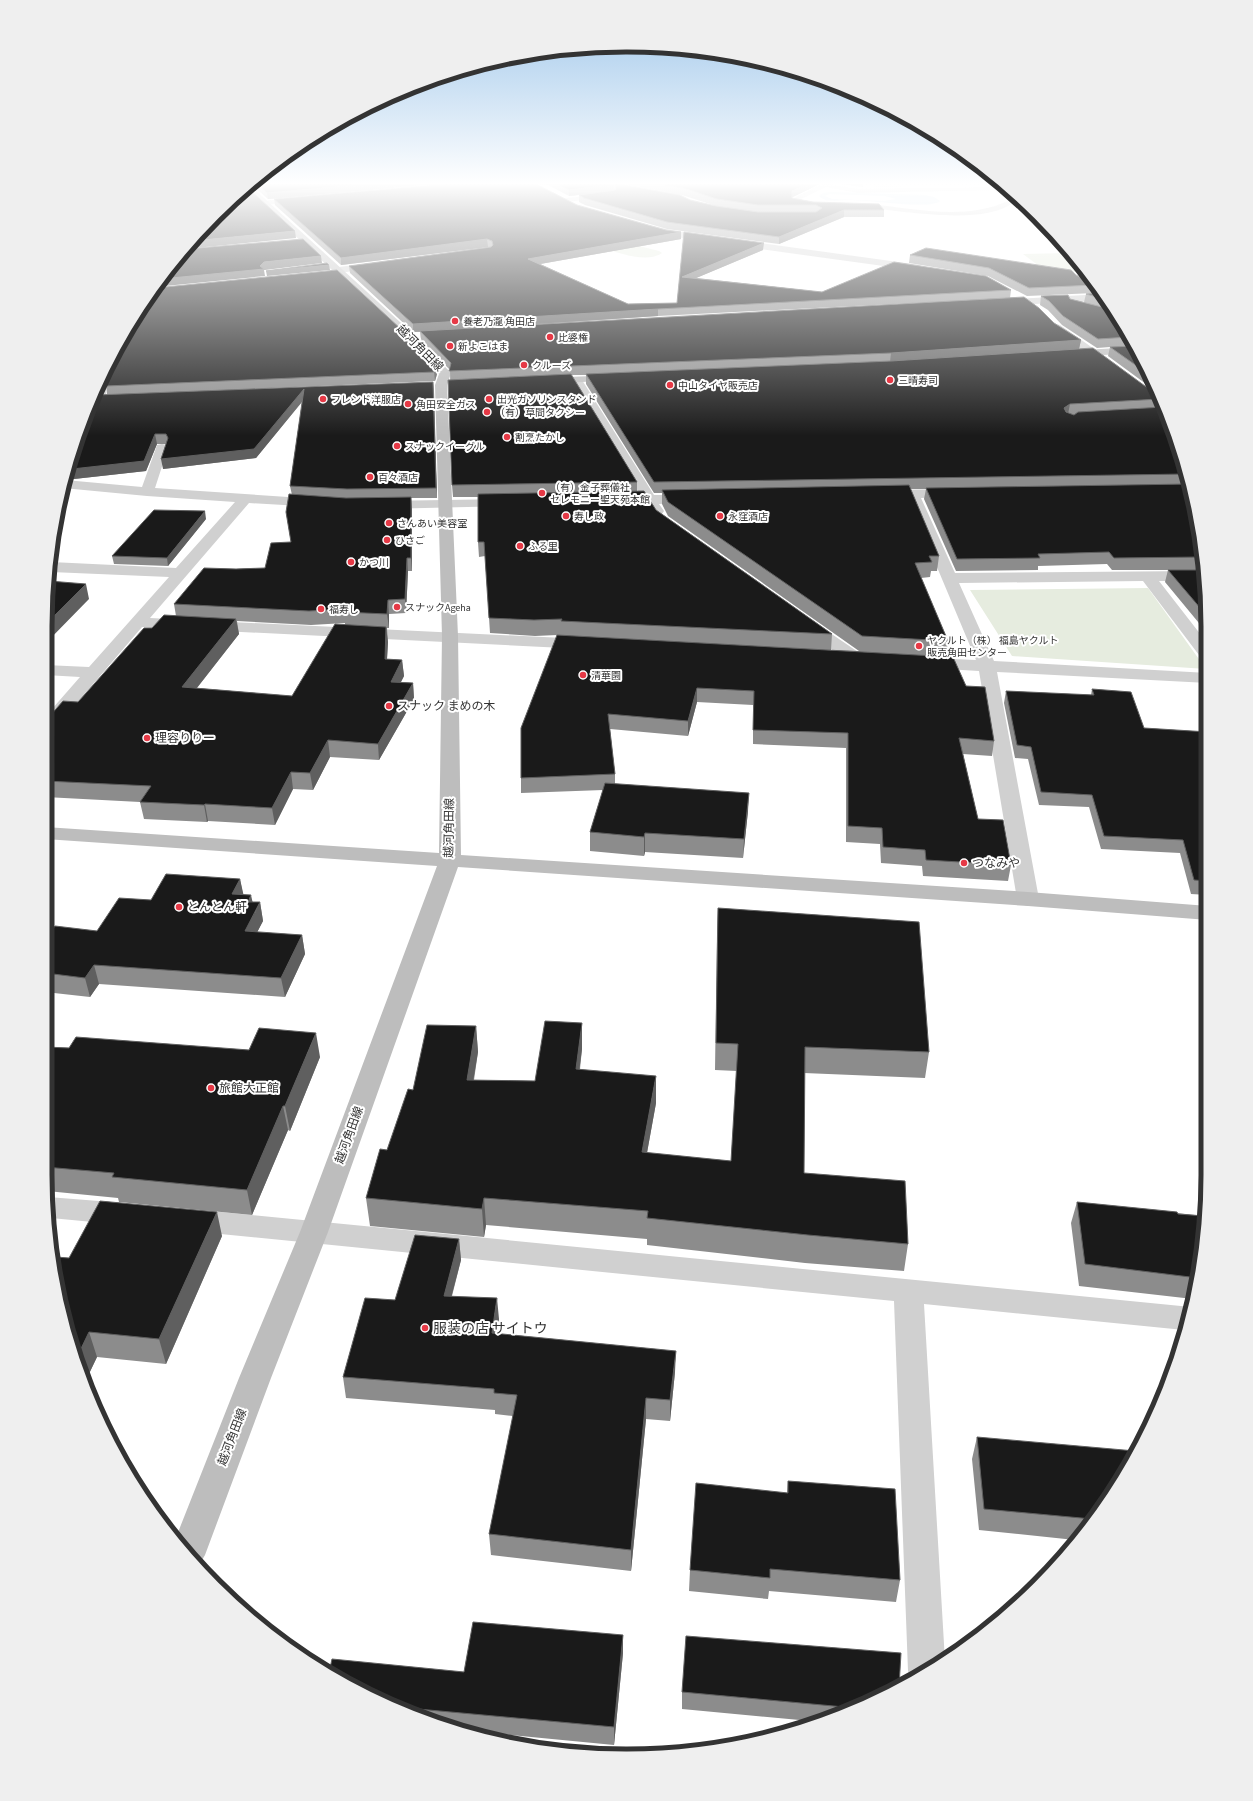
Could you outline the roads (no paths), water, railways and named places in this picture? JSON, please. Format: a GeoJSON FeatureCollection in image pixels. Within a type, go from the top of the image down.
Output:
{"type":"FeatureCollection","features":[{"type":"Feature","properties":{"kind":"main road","name":"越河角田線"},"geometry":{"type":"LineString","coordinates":[[190,1547],[255,1378],[314,1232],[450,860],[450,636],[445,504],[443,384],[445,373],[411,338],[333,270]]}},
{"type":"Feature","properties":{"kind":"main road"},"geometry":{"type":"LineString","coordinates":[[1054,355],[1130,350]]}},
{"type":"Feature","properties":{"kind":"main road"},"geometry":{"type":"LineString","coordinates":[[536,381],[631,377]]}},
{"type":"Feature","properties":{"kind":"main road"},"geometry":{"type":"LineString","coordinates":[[99,400],[115,400]]}},
{"type":"Feature","properties":{"kind":"main road"},"geometry":{"type":"LineString","coordinates":[[52,833],[1028,899],[1201,912]]}},
{"type":"Feature","properties":{"kind":"street"},"geometry":{"type":"LineString","coordinates":[[333,270],[350,268]]}},
{"type":"Feature","properties":{"kind":"street"},"geometry":{"type":"LineString","coordinates":[[917,268],[931,270]]}},
{"type":"Feature","properties":{"kind":"street"},"geometry":{"type":"LineString","coordinates":[[1011,292],[1045,315],[1057,328],[1125,375]]}},
{"type":"Feature","properties":{"kind":"street"},"geometry":{"type":"LineString","coordinates":[[988,304],[1097,298]]}},
{"type":"Feature","properties":{"kind":"street"},"geometry":{"type":"LineString","coordinates":[[1052,301],[1065,302],[1088,308]]}},
{"type":"Feature","properties":{"kind":"street"},"geometry":{"type":"LineString","coordinates":[[411,338],[426,336]]}},
{"type":"Feature","properties":{"kind":"street"},"geometry":{"type":"LineString","coordinates":[[576,380],[662,520],[667,524]]}},
{"type":"Feature","properties":{"kind":"street"},"geometry":{"type":"LineString","coordinates":[[147,492],[162,448]]}},
{"type":"Feature","properties":{"kind":"street"},"geometry":{"type":"LineString","coordinates":[[70,485],[147,492],[332,504]]}},
{"type":"Feature","properties":{"kind":"street"},"geometry":{"type":"LineString","coordinates":[[866,495],[969,492]]}},
{"type":"Feature","properties":{"kind":"street"},"geometry":{"type":"LineString","coordinates":[[913,494],[987,665],[1028,899]]}},
{"type":"Feature","properties":{"kind":"street"},"geometry":{"type":"LineString","coordinates":[[52,720],[246,498]]}},
{"type":"Feature","properties":{"kind":"street"},"geometry":{"type":"LineString","coordinates":[[603,501],[706,498]]}},
{"type":"Feature","properties":{"kind":"street"},"geometry":{"type":"LineString","coordinates":[[370,505],[524,502]]}},
{"type":"Feature","properties":{"kind":"street"},"geometry":{"type":"LineString","coordinates":[[55,567],[180,573]]}},
{"type":"Feature","properties":{"kind":"street"},"geometry":{"type":"LineString","coordinates":[[949,578],[1199,576]]}},
{"type":"Feature","properties":{"kind":"street"},"geometry":{"type":"LineString","coordinates":[[1148,577],[1201,646]]}},
{"type":"Feature","properties":{"kind":"street"},"geometry":{"type":"LineString","coordinates":[[794,614],[866,660],[826,658]]}},
{"type":"Feature","properties":{"kind":"street"},"geometry":{"type":"LineString","coordinates":[[138,622],[395,636],[450,636],[603,645]]}},
{"type":"Feature","properties":{"kind":"street"},"geometry":{"type":"LineString","coordinates":[[911,662],[1201,678]]}},
{"type":"Feature","properties":{"kind":"street"},"geometry":{"type":"LineString","coordinates":[[52,670],[93,673]]}},
{"type":"Feature","properties":{"kind":"street"},"geometry":{"type":"LineString","coordinates":[[53,1208],[314,1232],[1182,1317]]}},
{"type":"Feature","properties":{"kind":"street"},"geometry":{"type":"LineString","coordinates":[[908,1290],[928,1663]]}},
{"type":"Feature","properties":{"kind":"place","name":"養老乃瀧 角田店"},"geometry":{"type":"Point","coordinates":[455,321]}},
{"type":"Feature","properties":{"kind":"place","name":"比婆権"},"geometry":{"type":"Point","coordinates":[550,337]}},
{"type":"Feature","properties":{"kind":"place","name":"新よこはま"},"geometry":{"type":"Point","coordinates":[450,346]}},
{"type":"Feature","properties":{"kind":"place","name":"クルーズ"},"geometry":{"type":"Point","coordinates":[524,365]}},
{"type":"Feature","properties":{"kind":"place","name":"三晴寿司"},"geometry":{"type":"Point","coordinates":[890,380]}},
{"type":"Feature","properties":{"kind":"place","name":"中山タイヤ販売店"},"geometry":{"type":"Point","coordinates":[670,385]}},
{"type":"Feature","properties":{"kind":"place","name":"フレンド洋服店"},"geometry":{"type":"Point","coordinates":[323,399]}},
{"type":"Feature","properties":{"kind":"place","name":"出光ガソリンスタンド"},"geometry":{"type":"Point","coordinates":[489,399]}},
{"type":"Feature","properties":{"kind":"place","name":"角田安全ガス"},"geometry":{"type":"Point","coordinates":[408,404]}},
{"type":"Feature","properties":{"kind":"place","name":"（有）草間タクシー"},"geometry":{"type":"Point","coordinates":[487,412]}},
{"type":"Feature","properties":{"kind":"place","name":"割烹たかし"},"geometry":{"type":"Point","coordinates":[507,437]}},
{"type":"Feature","properties":{"kind":"place","name":"スナックイーグル"},"geometry":{"type":"Point","coordinates":[397,446]}},
{"type":"Feature","properties":{"kind":"place","name":"百々酒店"},"geometry":{"type":"Point","coordinates":[370,477]}},
{"type":"Feature","properties":{"kind":"place","name":"（有）金子葬儀社 セレモニー聖天苑本館"},"geometry":{"type":"Point","coordinates":[542,493]}},
{"type":"Feature","properties":{"kind":"place","name":"寿し政"},"geometry":{"type":"Point","coordinates":[566,516]}},
{"type":"Feature","properties":{"kind":"place","name":"永窪酒店"},"geometry":{"type":"Point","coordinates":[720,516]}},
{"type":"Feature","properties":{"kind":"place","name":"さんあい美容室"},"geometry":{"type":"Point","coordinates":[389,523]}},
{"type":"Feature","properties":{"kind":"place","name":"ひさご"},"geometry":{"type":"Point","coordinates":[387,540]}},
{"type":"Feature","properties":{"kind":"place","name":"ふる里"},"geometry":{"type":"Point","coordinates":[520,546]}},
{"type":"Feature","properties":{"kind":"place","name":"かつ川"},"geometry":{"type":"Point","coordinates":[351,562]}},
{"type":"Feature","properties":{"kind":"place","name":"スナックAgeha"},"geometry":{"type":"Point","coordinates":[397,607]}},
{"type":"Feature","properties":{"kind":"place","name":"福寿し"},"geometry":{"type":"Point","coordinates":[321,609]}},
{"type":"Feature","properties":{"kind":"place","name":"ヤクルト（株） 福島ヤクルト 販売角田センター"},"geometry":{"type":"Point","coordinates":[919,646]}},
{"type":"Feature","properties":{"kind":"place","name":"清華園"},"geometry":{"type":"Point","coordinates":[583,675]}},
{"type":"Feature","properties":{"kind":"place","name":"スナック まめの木"},"geometry":{"type":"Point","coordinates":[389,706]}},
{"type":"Feature","properties":{"kind":"place","name":"理容りりー"},"geometry":{"type":"Point","coordinates":[147,738]}},
{"type":"Feature","properties":{"kind":"place","name":"つなみや"},"geometry":{"type":"Point","coordinates":[964,863]}},
{"type":"Feature","properties":{"kind":"place","name":"とんとん軒"},"geometry":{"type":"Point","coordinates":[179,907]}},
{"type":"Feature","properties":{"kind":"place","name":"旅館大正館"},"geometry":{"type":"Point","coordinates":[211,1088]}},
{"type":"Feature","properties":{"kind":"place","name":"服装の店 サイトウ"},"geometry":{"type":"Point","coordinates":[425,1328]}}]}
